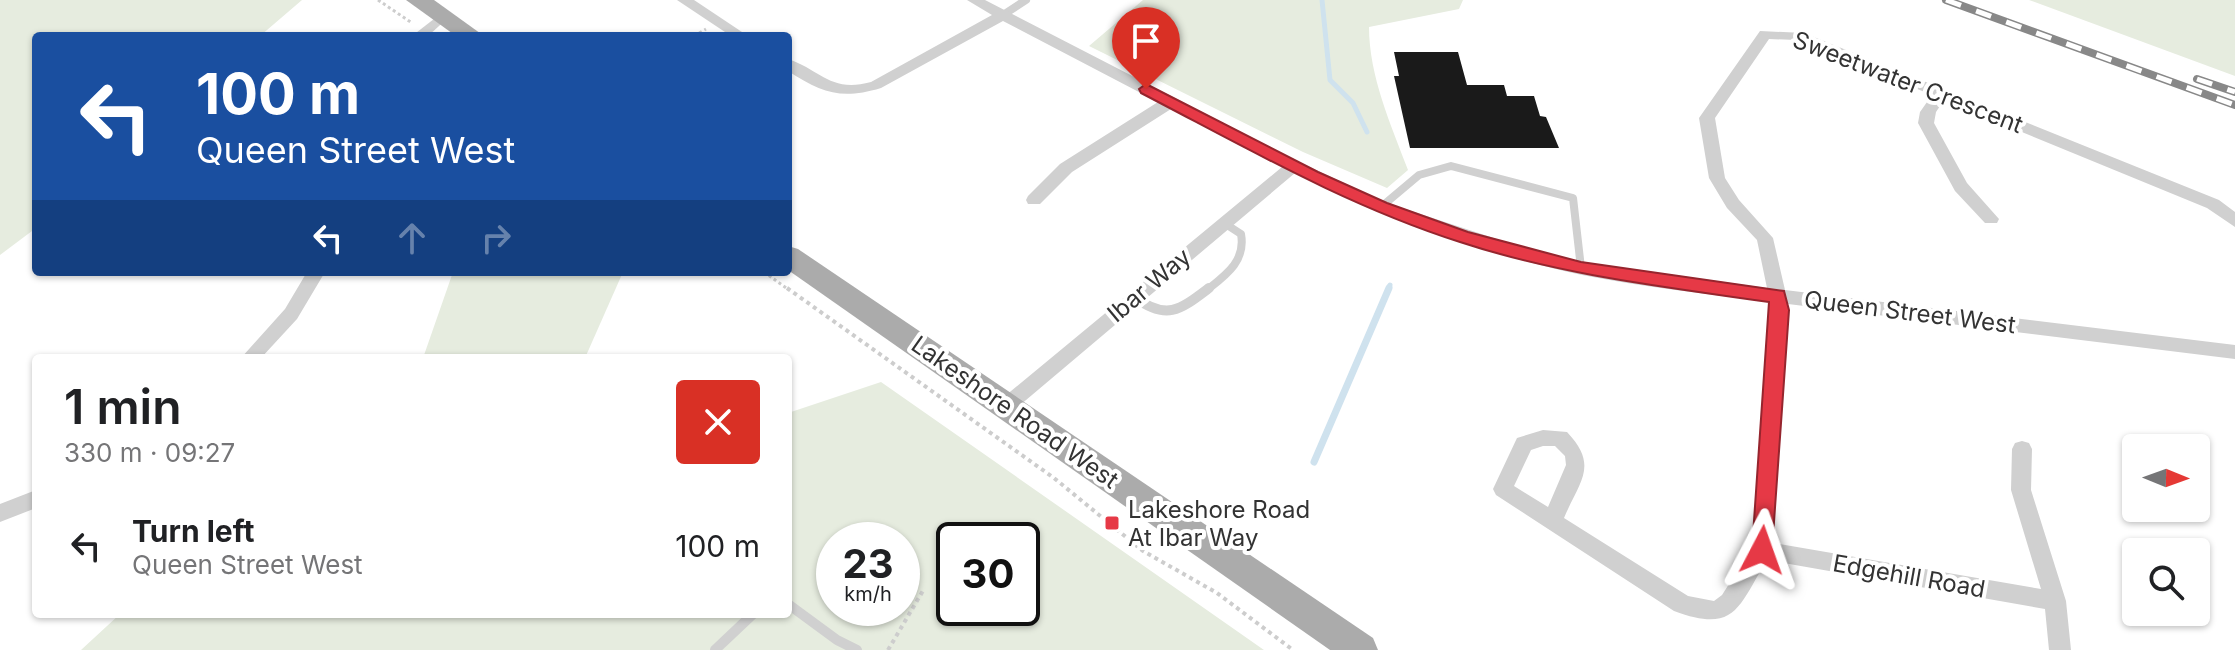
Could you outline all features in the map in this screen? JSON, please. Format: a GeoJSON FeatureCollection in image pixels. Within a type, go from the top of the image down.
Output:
{"type":"FeatureCollection","features":[{"type":"Feature","properties":{"kind":"main road"},"geometry":{"type":"LineString","coordinates":[[411,9],[443,16],[466,32]]}},
{"type":"Feature","properties":{"kind":"main road","name":"Lakeshore Road West"},"geometry":{"type":"LineString","coordinates":[[792,259],[1355,649]]}},
{"type":"Feature","properties":{"kind":"street"},"geometry":{"type":"LineString","coordinates":[[684,0],[735,32]]}},
{"type":"Feature","properties":{"kind":"street","name":"Queen Street West"},"geometry":{"type":"LineString","coordinates":[[974,0],[1293,166],[1381,207],[1464,238],[1581,268],[1777,296],[2235,352]]}},
{"type":"Feature","properties":{"kind":"street"},"geometry":{"type":"LineString","coordinates":[[792,66],[827,88],[858,92],[1003,15]]}},
{"type":"Feature","properties":{"kind":"street"},"geometry":{"type":"LineString","coordinates":[[424,32],[443,16]]}},
{"type":"Feature","properties":{"kind":"street","name":"Sweetwater Crescent"},"geometry":{"type":"LineString","coordinates":[[1777,296],[1765,238],[1733,204],[1717,178],[1707,118],[1759,38],[1765,34],[1799,36],[2213,204],[2235,221]]}},
{"type":"Feature","properties":{"kind":"street"},"geometry":{"type":"LineString","coordinates":[[1941,93],[1928,112],[1926,123],[1961,187],[1991,219]]}},
{"type":"Feature","properties":{"kind":"street"},"geometry":{"type":"LineString","coordinates":[[1034,200],[1066,168],[1170,102]]}},
{"type":"Feature","properties":{"kind":"street","name":"Ibar Way"},"geometry":{"type":"LineString","coordinates":[[1006,406],[1293,166]]}},
{"type":"Feature","properties":{"kind":"street"},"geometry":{"type":"LineString","coordinates":[[254,354],[291,314],[314,276]]}},
{"type":"Feature","properties":{"kind":"street"},"geometry":{"type":"LineString","coordinates":[[1552,521],[1682,604],[1703,611],[1718,611],[1730,602],[1762,550],[1780,310],[1777,296]]}},
{"type":"Feature","properties":{"kind":"street"},"geometry":{"type":"LineString","coordinates":[[2022,449],[2021,490],[2055,601],[2060,650]]}},
{"type":"Feature","properties":{"kind":"street"},"geometry":{"type":"LineString","coordinates":[[0,513],[32,501]]}},
{"type":"Feature","properties":{"kind":"street","name":"Edgehill Road"},"geometry":{"type":"LineString","coordinates":[[1762,550],[2055,601]]}},
{"type":"Feature","properties":{"kind":"lane"},"geometry":{"type":"LineString","coordinates":[[1003,15],[1026,0]]}},
{"type":"Feature","properties":{"kind":"lane"},"geometry":{"type":"LineString","coordinates":[[1381,207],[1419,175],[1451,166],[1573,198],[1581,268]]}},
{"type":"Feature","properties":{"kind":"lane"},"geometry":{"type":"LineString","coordinates":[[1134,297],[1152,310],[1167,312],[1182,309],[1238,262],[1243,247],[1241,234],[1224,223]]}},
{"type":"Feature","properties":{"kind":"lane"},"geometry":{"type":"LineString","coordinates":[[792,607],[837,640],[857,650]]}},
{"type":"Feature","properties":{"kind":"lane"},"geometry":{"type":"LineString","coordinates":[[715,650],[749,618]]}},
{"type":"Feature","properties":{"kind":"path"},"geometry":{"type":"LineString","coordinates":[[378,0],[411,9]]}},
{"type":"Feature","properties":{"kind":"path"},"geometry":{"type":"LineString","coordinates":[[770,276],[1054,478],[1143,551],[1217,593],[1293,650]]}},
{"type":"Feature","properties":{"kind":"path"},"geometry":{"type":"LineString","coordinates":[[888,650],[924,589]]}},
{"type":"Feature","properties":{"kind":"shaded area"},"geometry":{"type":"Polygon","coordinates":[[[0,0],[302,0],[265,32],[32,32],[32,231],[0,255],[0,0]]]}},
{"type":"Feature","properties":{"kind":"shaded area"},"geometry":{"type":"Polygon","coordinates":[[[1143,0],[1463,0],[1459,9],[1369,27],[1377,82],[1408,170],[1387,188],[1303,152],[1089,46],[1143,0]]]}},
{"type":"Feature","properties":{"kind":"shaded area"},"geometry":{"type":"Polygon","coordinates":[[[2029,0],[2235,0],[2235,76],[2029,0]]]}},
{"type":"Feature","properties":{"kind":"shaded area"},"geometry":{"type":"Polygon","coordinates":[[[452,276],[621,276],[587,354],[424,354],[452,276]]]}},
{"type":"Feature","properties":{"kind":"shaded area"},"geometry":{"type":"Polygon","coordinates":[[[881,382],[1264,650],[81,650],[116,618],[792,618],[792,412],[881,382]]]}},
{"type":"Feature","properties":{"kind":"building"},"geometry":{"type":"Polygon","coordinates":[[[1394,52],[1458,52],[1467,85],[1504,85],[1507,96],[1534,96],[1540,116],[1546,117],[1559,148],[1410,148],[1394,76],[1399,76],[1394,52]]]}},
{"type":"Feature","properties":{"kind":"waterway"},"geometry":{"type":"LineString","coordinates":[[1322,0],[1330,80],[1353,103],[1367,132]]}},
{"type":"Feature","properties":{"kind":"waterway"},"geometry":{"type":"LineString","coordinates":[[1388,290],[1390,285]]}},
{"type":"Feature","properties":{"kind":"waterway"},"geometry":{"type":"LineString","coordinates":[[1314,462],[1389,288]]}},
{"type":"Feature","properties":{"kind":"railway"},"geometry":{"type":"LineString","coordinates":[[1946,0],[2235,105]]}},
{"type":"Feature","properties":{"kind":"railway"},"geometry":{"type":"LineString","coordinates":[[2197,79],[2235,92]]}},
{"type":"Feature","properties":{"kind":"place","name":"Lakeshore Road At Ibar Way"},"geometry":{"type":"Point","coordinates":[1112,523]}},
{"type":"Feature","properties":{"kind":"route"},"geometry":{"type":"LineString","coordinates":[[1146,89],[1312,176],[1381,207],[1464,238],[1581,268],[1777,296],[1780,310],[1762,550]]}}]}
